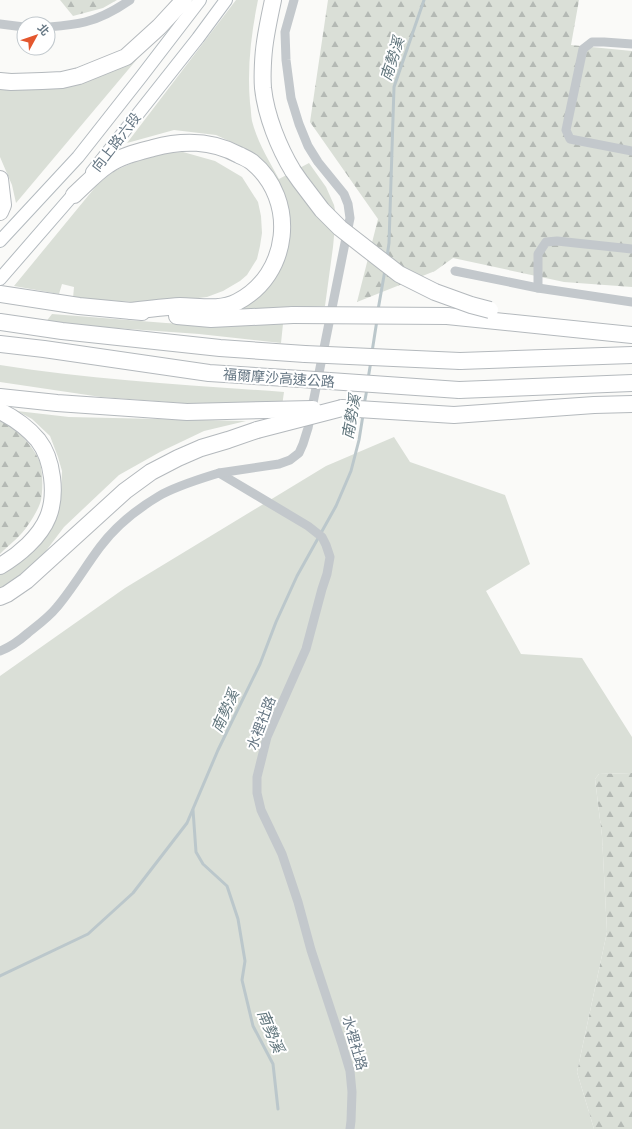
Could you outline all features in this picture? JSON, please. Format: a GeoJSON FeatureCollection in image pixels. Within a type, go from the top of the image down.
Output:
{"type":"FeatureCollection","features":[{"type":"Feature","properties":{"kind":"highway"},"geometry":{"type":"LineString","coordinates":[[0,81],[62,80],[78,76],[126,57],[159,27],[184,0]]}},
{"type":"Feature","properties":{"kind":"highway"},"geometry":{"type":"LineString","coordinates":[[273,0],[264,43],[263,87],[266,108],[285,158],[322,210],[340,228],[400,274],[435,292],[490,310],[606,333]]}},
{"type":"Feature","properties":{"kind":"highway"},"geometry":{"type":"LineString","coordinates":[[74,195],[108,165],[124,156],[167,144],[191,142],[212,145],[229,150],[250,161],[262,172],[271,184],[277,196],[282,235],[280,249],[268,276],[258,288],[235,303],[220,307],[179,306],[131,311]]}},
{"type":"Feature","properties":{"kind":"highway"},"geometry":{"type":"LineString","coordinates":[[0,179],[3,205],[0,212]]}},
{"type":"Feature","properties":{"kind":"highway"},"geometry":{"type":"LineString","coordinates":[[0,294],[79,306],[211,319],[293,315],[447,316],[632,335]]}},
{"type":"Feature","properties":{"kind":"highway","name":"福爾摩沙高速公路"},"geometry":{"type":"LineString","coordinates":[[0,322],[62,331],[220,348],[305,354],[460,362],[632,355]]}},
{"type":"Feature","properties":{"kind":"highway","name":"福爾摩沙高速公路"},"geometry":{"type":"LineString","coordinates":[[0,344],[209,373],[459,390],[632,383]]}},
{"type":"Feature","properties":{"kind":"highway"},"geometry":{"type":"LineString","coordinates":[[0,397],[57,403],[188,412],[342,408],[454,415],[594,405],[632,404]]}},
{"type":"Feature","properties":{"kind":"highway"},"geometry":{"type":"LineString","coordinates":[[0,598],[26,581],[125,491],[151,472],[201,448],[257,430],[342,408]]}},
{"type":"Feature","properties":{"kind":"highway"},"geometry":{"type":"LineString","coordinates":[[0,411],[16,420],[39,442],[48,462],[53,484],[52,507],[48,518],[25,549],[11,560],[0,566]]}},
{"type":"Feature","properties":{"kind":"main road","name":"向上路六段"},"geometry":{"type":"LineString","coordinates":[[0,241],[78,157],[200,0]]}},
{"type":"Feature","properties":{"kind":"main road","name":"向上路六段"},"geometry":{"type":"LineString","coordinates":[[0,279],[74,195],[198,38],[226,0]]}},
{"type":"Feature","properties":{"kind":"street"},"geometry":{"type":"LineString","coordinates":[[56,26],[86,22],[121,6],[130,0]]}},
{"type":"Feature","properties":{"kind":"street"},"geometry":{"type":"LineString","coordinates":[[0,651],[17,642],[41,623],[57,607],[100,547],[135,513],[160,496],[186,484],[219,473],[279,464],[290,460],[299,453],[308,428],[350,218],[348,204],[344,194],[318,162],[308,146],[291,98],[286,60],[285,32],[294,0]]}},
{"type":"Feature","properties":{"kind":"street"},"geometry":{"type":"LineString","coordinates":[[0,24],[16,26]]}},
{"type":"Feature","properties":{"kind":"street"},"geometry":{"type":"LineString","coordinates":[[632,44],[592,42],[583,49],[566,130],[570,139],[632,150]]}},
{"type":"Feature","properties":{"kind":"street"},"geometry":{"type":"LineString","coordinates":[[538,288],[538,254],[546,242],[557,241],[632,249]]}},
{"type":"Feature","properties":{"kind":"street"},"geometry":{"type":"LineString","coordinates":[[455,270],[538,288],[632,302]]}},
{"type":"Feature","properties":{"kind":"street","name":"水裡社路"},"geometry":{"type":"LineString","coordinates":[[219,473],[308,526],[319,535],[326,545],[330,557],[327,574],[303,658],[267,737],[257,777],[257,793],[261,810],[282,854],[350,1071],[352,1092],[350,1129]]}},
{"type":"Feature","properties":{"kind":"green space"},"geometry":{"type":"Polygon","coordinates":[[[60,0],[117,0],[103,8],[73,16],[60,0]]]}},
{"type":"Feature","properties":{"kind":"green space"},"geometry":{"type":"Polygon","coordinates":[[[236,0],[258,0],[253,26],[249,64],[249,90],[254,128],[267,158],[279,179],[309,163],[326,187],[334,205],[336,215],[325,306],[218,313],[276,275],[287,252],[289,231],[252,154],[238,145],[216,135],[174,130],[127,143],[236,0]]]}},
{"type":"Feature","properties":{"kind":"green space"},"geometry":{"type":"Polygon","coordinates":[[[328,0],[579,0],[571,45],[632,51],[632,287],[564,282],[453,258],[435,271],[357,302],[378,219],[310,122],[328,0]]]}},
{"type":"Feature","properties":{"kind":"green space"},"geometry":{"type":"Polygon","coordinates":[[[138,58],[16,203],[12,185],[0,157],[0,88],[30,90],[64,86],[94,78],[117,69],[138,58]]]}},
{"type":"Feature","properties":{"kind":"green space"},"geometry":{"type":"Polygon","coordinates":[[[183,152],[215,161],[242,177],[258,202],[262,233],[260,246],[257,259],[247,275],[240,281],[223,291],[207,297],[173,301],[133,302],[73,298],[74,287],[62,284],[59,294],[14,286],[97,185],[114,171],[146,157],[166,153],[183,152]]]}},
{"type":"Feature","properties":{"kind":"green space"},"geometry":{"type":"Polygon","coordinates":[[[52,314],[166,323],[231,326],[283,324],[281,343],[199,334],[45,323],[52,314]]]}},
{"type":"Feature","properties":{"kind":"green space"},"geometry":{"type":"Polygon","coordinates":[[[0,365],[71,375],[284,392],[282,406],[181,403],[101,397],[0,382],[0,365]]]}},
{"type":"Feature","properties":{"kind":"green space"},"geometry":{"type":"Polygon","coordinates":[[[17,411],[69,417],[246,421],[204,431],[160,452],[119,475],[64,527],[36,564],[0,592],[0,575],[22,559],[53,524],[61,495],[62,471],[50,436],[32,419],[17,411]]]}},
{"type":"Feature","properties":{"kind":"green space"},"geometry":{"type":"Polygon","coordinates":[[[0,417],[22,436],[36,453],[42,474],[42,496],[37,510],[25,529],[0,554],[0,417]]]}},
{"type":"Feature","properties":{"kind":"green space"},"geometry":{"type":"Polygon","coordinates":[[[394,437],[410,462],[505,495],[530,564],[486,591],[521,654],[582,658],[632,737],[632,773],[599,774],[595,779],[602,836],[607,932],[577,1072],[594,1129],[0,1129],[0,676],[125,588],[326,466],[394,437]]]}},
{"type":"Feature","properties":{"kind":"green space"},"geometry":{"type":"Polygon","coordinates":[[[632,773],[632,1129],[594,1129],[577,1072],[607,932],[602,836],[595,779],[599,774],[632,773]]]}},
{"type":"Feature","properties":{"kind":"waterway","name":"南勢溪"},"geometry":{"type":"LineString","coordinates":[[387,257],[389,243],[394,87],[424,0]]}},
{"type":"Feature","properties":{"kind":"waterway","name":"南勢溪"},"geometry":{"type":"LineString","coordinates":[[378,310],[385,270]]}},
{"type":"Feature","properties":{"kind":"waterway","name":"南勢溪"},"geometry":{"type":"LineString","coordinates":[[372,352],[377,320]]}},
{"type":"Feature","properties":{"kind":"waterway","name":"南勢溪"},"geometry":{"type":"LineString","coordinates":[[368,379],[371,361]]}},
{"type":"Feature","properties":{"kind":"waterway","name":"南勢溪"},"geometry":{"type":"LineString","coordinates":[[364,405],[367,389]]}},
{"type":"Feature","properties":{"kind":"waterway","name":"南勢溪"},"geometry":{"type":"LineString","coordinates":[[0,976],[88,934],[133,893],[187,823],[218,750],[260,664],[276,622],[297,576],[336,506],[351,471],[359,440],[363,415]]}},
{"type":"Feature","properties":{"kind":"waterway","name":"南勢溪"},"geometry":{"type":"LineString","coordinates":[[193,810],[196,852],[203,864],[227,886],[238,919],[245,961],[242,980],[253,1026],[273,1064],[278,1109]]}}]}
